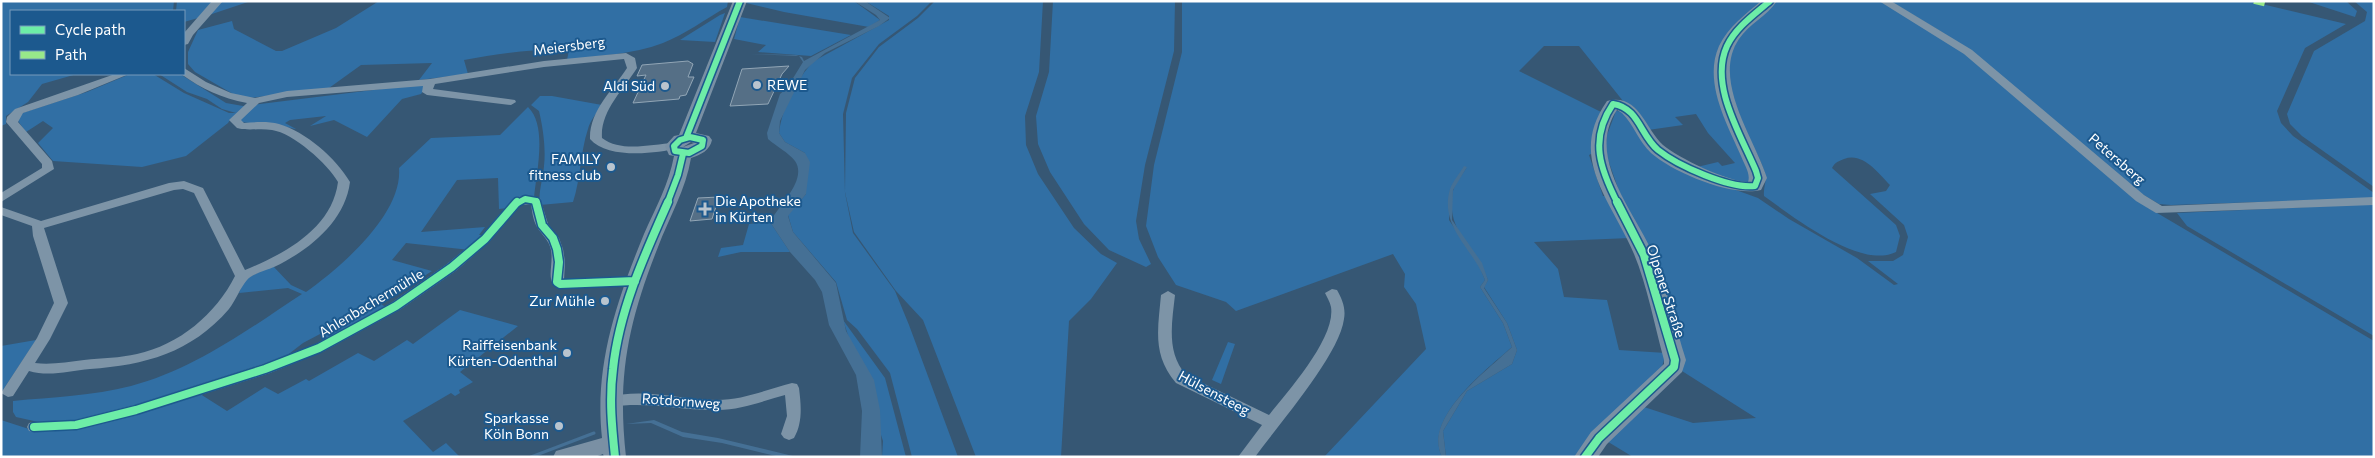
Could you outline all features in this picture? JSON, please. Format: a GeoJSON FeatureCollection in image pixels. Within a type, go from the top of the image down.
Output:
{"type":"FeatureCollection","features":[{"type":"Feature","properties":{"kind":"main road"},"geometry":{"type":"LineString","coordinates":[[611,402],[614,450]]}},
{"type":"Feature","properties":{"kind":"street"},"geometry":{"type":"LineString","coordinates":[[185,40],[188,34],[218,1]]}},
{"type":"Feature","properties":{"kind":"street"},"geometry":{"type":"LineString","coordinates":[[611,402],[614,349],[634,281],[678,173],[681,146],[740,1]]}},
{"type":"Feature","properties":{"kind":"street","name":"Olpener Straße"},"geometry":{"type":"LineString","coordinates":[[1585,457],[1599,438],[1674,367],[1675,360],[1644,255],[1602,173],[1598,143],[1604,117],[1610,107],[1619,104],[1628,108],[1650,142],[1667,155],[1728,184],[1750,188],[1756,186],[1758,178],[1730,111],[1722,60],[1727,46],[1736,33],[1770,1]]}},
{"type":"Feature","properties":{"kind":"street","name":"Petersberg"},"geometry":{"type":"LineString","coordinates":[[1884,1],[1942,34],[1968,52],[2140,198],[2160,210],[2374,201]]}},
{"type":"Feature","properties":{"kind":"street","name":"Meiersberg"},"geometry":{"type":"LineString","coordinates":[[185,71],[202,84],[228,96],[255,101],[287,94],[430,82],[544,64],[626,56],[632,60],[632,68],[608,103],[596,129],[596,139],[601,144],[618,148],[681,146]]}},
{"type":"Feature","properties":{"kind":"street"},"geometry":{"type":"LineString","coordinates":[[1,198],[48,169],[48,163],[12,122],[13,117],[19,111],[121,75]]}},
{"type":"Feature","properties":{"kind":"street"},"geometry":{"type":"LineString","coordinates":[[430,82],[427,92],[511,102]]}},
{"type":"Feature","properties":{"kind":"street"},"geometry":{"type":"LineString","coordinates":[[27,362],[29,366],[44,369],[126,361],[153,354],[186,338],[214,317],[229,300],[242,276],[288,255],[312,238],[336,206],[344,182],[339,172],[296,135],[277,127],[241,126],[235,120],[255,101]]}},
{"type":"Feature","properties":{"kind":"street"},"geometry":{"type":"LineString","coordinates":[[38,226],[173,186],[184,185],[199,191],[242,276]]}},
{"type":"Feature","properties":{"kind":"street","name":"Ahlenbachermühle"},"geometry":{"type":"LineString","coordinates":[[34,427],[76,425],[136,410],[264,369],[319,348],[396,306],[452,267],[485,239],[513,206],[522,200],[536,201],[542,226],[553,238],[559,262],[557,282],[560,284],[634,281]]}},
{"type":"Feature","properties":{"kind":"street"},"geometry":{"type":"LineString","coordinates":[[1,211],[35,222],[38,226],[39,236],[48,256],[61,303],[43,339],[8,392]]}},
{"type":"Feature","properties":{"kind":"street"},"geometry":{"type":"LineString","coordinates":[[1246,457],[1310,373],[1326,347],[1334,330],[1338,309],[1332,293]]}},
{"type":"Feature","properties":{"kind":"street","name":"Hülsensteeg"},"geometry":{"type":"LineString","coordinates":[[1168,295],[1164,350],[1173,372],[1188,382],[1271,424]]}},
{"type":"Feature","properties":{"kind":"street","name":"Rotdornweg"},"geometry":{"type":"LineString","coordinates":[[611,402],[635,398],[702,404],[732,404],[792,388],[794,416],[789,434]]}},
{"type":"Feature","properties":{"kind":"street"},"geometry":{"type":"LineString","coordinates":[[564,457],[614,450]]}},
{"type":"Feature","properties":{"kind":"shaded area"},"geometry":{"type":"Polygon","coordinates":[[[1,1],[174,1],[173,10],[10,10],[10,75],[74,75],[42,84],[28,102],[6,116],[6,124],[1,126],[1,1]]]}},
{"type":"Feature","properties":{"kind":"shaded area"},"geometry":{"type":"Polygon","coordinates":[[[177,1],[214,1],[198,18],[185,22],[185,10],[176,10],[177,1]]]}},
{"type":"Feature","properties":{"kind":"shaded area"},"geometry":{"type":"Polygon","coordinates":[[[222,1],[251,1],[209,15],[222,1]]]}},
{"type":"Feature","properties":{"kind":"shaded area"},"geometry":{"type":"Polygon","coordinates":[[[379,1],[728,1],[727,7],[680,35],[651,47],[567,60],[569,50],[503,53],[464,60],[468,74],[419,80],[432,63],[361,65],[329,88],[250,98],[233,94],[195,72],[188,64],[188,52],[198,30],[232,21],[234,29],[276,51],[282,51],[336,28],[379,1]]]}},
{"type":"Feature","properties":{"kind":"shaded area"},"geometry":{"type":"Polygon","coordinates":[[[747,1],[854,1],[880,20],[869,27],[784,12],[746,3],[747,1]]]}},
{"type":"Feature","properties":{"kind":"shaded area"},"geometry":{"type":"Polygon","coordinates":[[[854,1],[865,1],[890,18],[879,26],[825,53],[805,70],[780,121],[779,133],[785,142],[805,153],[810,162],[806,194],[788,216],[793,232],[836,283],[846,331],[874,380],[880,410],[882,457],[860,457],[862,411],[856,375],[829,325],[822,292],[815,280],[790,252],[770,222],[790,193],[798,176],[798,168],[795,161],[768,139],[767,133],[780,94],[787,88],[803,62],[799,56],[804,61],[880,20],[876,15],[854,1]]]}},
{"type":"Feature","properties":{"kind":"shaded area"},"geometry":{"type":"Polygon","coordinates":[[[865,1],[932,1],[917,16],[879,44],[852,78],[843,114],[845,193],[853,233],[895,291],[958,457],[912,457],[890,373],[857,329],[847,320],[836,282],[793,232],[788,215],[806,194],[805,153],[785,142],[779,133],[783,114],[796,85],[814,61],[889,20],[889,16],[865,1]]]}},
{"type":"Feature","properties":{"kind":"shaded area"},"geometry":{"type":"Polygon","coordinates":[[[935,1],[1043,1],[1039,72],[1025,116],[1026,145],[1038,174],[1074,228],[1101,254],[1117,263],[1091,299],[1069,321],[1061,457],[976,457],[923,320],[896,291],[854,232],[845,192],[846,113],[855,78],[879,47],[918,18],[935,1]]]}},
{"type":"Feature","properties":{"kind":"shaded area"},"geometry":{"type":"Polygon","coordinates":[[[1053,1],[1175,1],[1174,51],[1145,165],[1136,221],[1139,239],[1151,264],[1146,267],[1109,250],[1084,224],[1050,172],[1038,144],[1036,116],[1049,72],[1053,1]]]}},
{"type":"Feature","properties":{"kind":"shaded area"},"geometry":{"type":"Polygon","coordinates":[[[1182,1],[1764,1],[1722,47],[1752,173],[1748,184],[1737,183],[1697,167],[1718,162],[1722,166],[1735,163],[1708,133],[1696,114],[1675,117],[1683,125],[1648,130],[1634,107],[1623,101],[1579,46],[1544,46],[1519,71],[1601,112],[1593,147],[1591,147],[1593,153],[1589,155],[1603,196],[1608,196],[1630,238],[1534,242],[1558,269],[1564,297],[1607,300],[1619,350],[1666,353],[1662,367],[1594,433],[1574,457],[1446,457],[1443,431],[1467,391],[1512,364],[1517,350],[1507,323],[1484,287],[1488,280],[1482,268],[1457,228],[1453,217],[1453,191],[1467,167],[1450,190],[1449,220],[1478,263],[1485,280],[1480,287],[1503,323],[1512,347],[1474,381],[1449,411],[1441,426],[1439,442],[1442,457],[1324,457],[1426,349],[1416,304],[1404,287],[1405,274],[1393,254],[1236,311],[1226,302],[1176,285],[1158,257],[1146,226],[1154,165],[1182,52],[1182,1]]]}},
{"type":"Feature","properties":{"kind":"shaded area"},"geometry":{"type":"Polygon","coordinates":[[[1777,1],[1880,1],[1953,45],[1985,69],[2147,207],[2374,341],[2374,457],[1633,457],[1605,440],[1644,407],[1693,423],[1756,418],[1682,371],[1605,151],[1607,135],[1616,111],[1627,112],[1641,140],[1722,185],[1758,198],[1789,219],[1857,258],[1894,285],[1898,284],[1868,261],[1893,261],[1903,255],[1908,237],[1904,225],[1870,194],[1886,191],[1890,185],[1864,161],[1858,158],[1844,159],[1836,163],[1832,168],[1896,225],[1900,236],[1896,252],[1881,256],[1865,254],[1846,247],[1809,227],[1764,196],[1766,180],[1763,166],[1740,122],[1731,95],[1728,74],[1731,53],[1735,43],[1749,26],[1777,1]]]}},
{"type":"Feature","properties":{"kind":"shaded area"},"geometry":{"type":"Polygon","coordinates":[[[1890,1],[2249,1],[2346,24],[2305,48],[2277,111],[2281,123],[2293,136],[2374,193],[2374,198],[2159,204],[2137,191],[1945,34],[1890,1]]]}},
{"type":"Feature","properties":{"kind":"shaded area"},"geometry":{"type":"Polygon","coordinates":[[[2306,1],[2346,1],[2357,11],[2355,17],[2306,1]]]}},
{"type":"Feature","properties":{"kind":"shaded area"},"geometry":{"type":"Polygon","coordinates":[[[2354,1],[2374,1],[2374,187],[2302,136],[2290,124],[2287,114],[2314,51],[2365,21],[2367,12],[2354,1]]]}},
{"type":"Feature","properties":{"kind":"shaded area"},"geometry":{"type":"Polygon","coordinates":[[[725,13],[715,42],[680,40],[720,15],[725,13]]]}},
{"type":"Feature","properties":{"kind":"shaded area"},"geometry":{"type":"Polygon","coordinates":[[[740,17],[851,35],[811,56],[758,52],[766,45],[734,39],[740,17]]]}},
{"type":"Feature","properties":{"kind":"shaded area"},"geometry":{"type":"Polygon","coordinates":[[[749,54],[796,55],[799,56],[749,54]]]}},
{"type":"Feature","properties":{"kind":"shaded area"},"geometry":{"type":"Polygon","coordinates":[[[128,75],[155,75],[184,93],[229,113],[236,113],[222,109],[207,99],[187,92],[161,75],[182,75],[226,103],[243,106],[422,84],[425,88],[421,94],[402,99],[367,137],[334,120],[310,126],[326,116],[290,120],[285,123],[296,129],[230,120],[186,156],[142,167],[53,161],[38,143],[53,128],[43,121],[26,132],[18,121],[19,114],[87,92],[128,75]]]}},
{"type":"Feature","properties":{"kind":"shaded area"},"geometry":{"type":"Polygon","coordinates":[[[540,96],[552,96],[602,105],[592,119],[588,129],[573,202],[540,205],[545,159],[544,138],[539,111],[531,105],[540,96]]]}},
{"type":"Feature","properties":{"kind":"shaded area"},"geometry":{"type":"Polygon","coordinates":[[[528,107],[534,115],[538,126],[539,138],[534,198],[508,208],[499,209],[498,178],[457,180],[421,232],[485,227],[479,235],[487,235],[470,250],[406,243],[392,260],[432,271],[381,304],[387,308],[331,340],[320,334],[303,343],[281,360],[228,378],[78,422],[43,423],[16,417],[13,412],[13,401],[102,392],[154,379],[220,347],[302,294],[288,288],[239,293],[244,280],[272,265],[291,285],[306,292],[335,269],[367,238],[391,203],[398,186],[399,168],[431,138],[500,135],[528,107]]]}},
{"type":"Feature","properties":{"kind":"shaded area"},"geometry":{"type":"Polygon","coordinates":[[[1464,166],[1467,167],[1453,190],[1452,220],[1482,263],[1488,280],[1484,288],[1507,323],[1517,350],[1512,364],[1467,391],[1443,431],[1446,457],[1442,457],[1438,442],[1441,427],[1449,411],[1460,396],[1512,347],[1503,323],[1480,287],[1485,280],[1480,268],[1459,237],[1449,215],[1450,189],[1464,166]]]}},
{"type":"Feature","properties":{"kind":"shaded area"},"geometry":{"type":"Polygon","coordinates":[[[2374,204],[2374,336],[2187,226],[2177,213],[2374,204]]]}},
{"type":"Feature","properties":{"kind":"shaded area"},"geometry":{"type":"Polygon","coordinates":[[[770,222],[790,252],[741,252],[718,257],[721,248],[743,245],[749,224],[770,222]]]}},
{"type":"Feature","properties":{"kind":"shaded area"},"geometry":{"type":"Polygon","coordinates":[[[460,310],[518,326],[460,372],[473,382],[459,390],[460,393],[455,396],[451,393],[403,421],[433,452],[446,443],[460,457],[1,457],[1,420],[32,430],[74,428],[197,392],[227,411],[265,387],[278,394],[306,379],[309,381],[358,353],[374,361],[407,340],[413,344],[460,310]]]}},
{"type":"Feature","properties":{"kind":"shaded area"},"geometry":{"type":"Polygon","coordinates":[[[843,320],[885,378],[906,457],[882,457],[883,441],[843,320]]]}},
{"type":"Feature","properties":{"kind":"shaded area"},"geometry":{"type":"Polygon","coordinates":[[[36,340],[1,393],[1,346],[36,340]]]}},
{"type":"Feature","properties":{"kind":"shaded area"},"geometry":{"type":"Polygon","coordinates":[[[1228,342],[1235,344],[1221,384],[1212,380],[1228,342]]]}},
{"type":"Feature","properties":{"kind":"shaded area"},"geometry":{"type":"Polygon","coordinates":[[[654,420],[682,432],[718,438],[797,457],[780,457],[722,443],[683,437],[651,423],[626,424],[654,420]]]}},
{"type":"Feature","properties":{"kind":"building","name":"Aldi Süd"},"geometry":{"type":"Polygon","coordinates":[[[688,61],[693,64],[688,77],[694,77],[686,95],[680,96],[679,99],[633,103],[646,75],[637,76],[642,65],[688,61]]]}},
{"type":"Feature","properties":{"kind":"building","name":"REWE"},"geometry":{"type":"Polygon","coordinates":[[[789,66],[782,74],[768,104],[730,106],[742,69],[789,66]]]}},
{"type":"Feature","properties":{"kind":"building","name":"Die Apotheke in Kürten"},"geometry":{"type":"Polygon","coordinates":[[[719,197],[712,219],[690,221],[698,198],[719,197]]]}},
{"type":"Feature","properties":{"kind":"waterway"},"geometry":{"type":"LineString","coordinates":[[531,457],[594,433]]}},
{"type":"Feature","properties":{"kind":"marked path"},"geometry":{"type":"LineString","coordinates":[[2254,1],[2270,5]]}},
{"type":"Feature","properties":{"kind":"cycle path"},"geometry":{"type":"LineString","coordinates":[[686,138],[740,1]]}},
{"type":"Feature","properties":{"kind":"cycle path"},"geometry":{"type":"LineString","coordinates":[[1585,457],[1599,438],[1674,367],[1675,360],[1644,255],[1608,185],[1600,161],[1598,143],[1604,117],[1613,104],[1621,105],[1634,115],[1652,144],[1658,150],[1692,169],[1720,181],[1745,187],[1755,186],[1758,178],[1756,171],[1736,126],[1725,92],[1722,76],[1723,60],[1731,39],[1770,1]]}},
{"type":"Feature","properties":{"kind":"cycle path"},"geometry":{"type":"LineString","coordinates":[[690,137],[703,140],[702,146],[689,153],[675,151],[674,146],[680,140],[690,137]]}},
{"type":"Feature","properties":{"kind":"cycle path"},"geometry":{"type":"LineString","coordinates":[[615,457],[611,396],[617,343],[631,292],[675,185],[683,154]]}},
{"type":"Feature","properties":{"kind":"cycle path"},"geometry":{"type":"LineString","coordinates":[[34,427],[76,425],[136,410],[265,369],[319,348],[396,306],[452,267],[485,239],[517,202],[525,199],[536,201],[542,225],[553,238],[559,262],[557,282],[560,284],[635,281]]}},
{"type":"Feature","properties":{"kind":"place","name":"REWE"},"geometry":{"type":"Point","coordinates":[757,85]}},
{"type":"Feature","properties":{"kind":"place","name":"Aldi Süd"},"geometry":{"type":"Point","coordinates":[665,86]}},
{"type":"Feature","properties":{"kind":"place","name":"FAMILY fitness club"},"geometry":{"type":"Point","coordinates":[611,167]}},
{"type":"Feature","properties":{"kind":"place","name":"Die Apotheke in Kürten"},"geometry":{"type":"Point","coordinates":[705,209]}},
{"type":"Feature","properties":{"kind":"place","name":"Zur Mühle"},"geometry":{"type":"Point","coordinates":[605,301]}},
{"type":"Feature","properties":{"kind":"place","name":"Raiffeisenbank Kürten-Odenthal"},"geometry":{"type":"Point","coordinates":[567,353]}},
{"type":"Feature","properties":{"kind":"place","name":"Sparkasse Köln Bonn"},"geometry":{"type":"Point","coordinates":[559,426]}}]}
